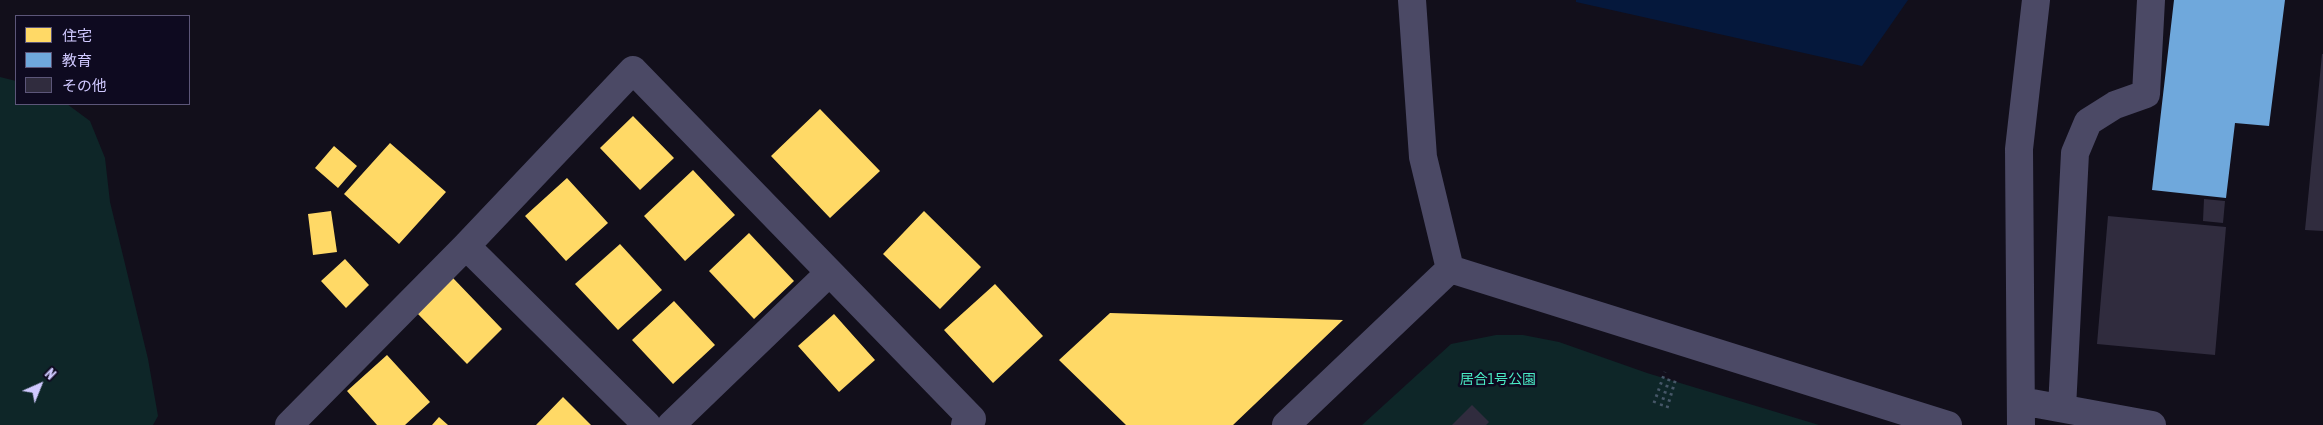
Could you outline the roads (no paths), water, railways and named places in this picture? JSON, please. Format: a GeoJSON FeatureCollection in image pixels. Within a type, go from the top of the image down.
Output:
{"type":"FeatureCollection","features":[{"type":"Feature","properties":{"kind":"street"},"geometry":{"type":"LineString","coordinates":[[1412,0],[1413,38],[1423,157],[1450,269]]}},
{"type":"Feature","properties":{"kind":"street"},"geometry":{"type":"LineString","coordinates":[[2036,0],[2019,149],[2021,413],[2062,408],[2152,425]]}},
{"type":"Feature","properties":{"kind":"street"},"geometry":{"type":"LineString","coordinates":[[2062,408],[2075,153],[2088,122],[2115,104],[2146,94],[2151,0]]}},
{"type":"Feature","properties":{"kind":"street"},"geometry":{"type":"LineString","coordinates":[[292,424],[466,246],[633,70],[972,419],[965,425]]}},
{"type":"Feature","properties":{"kind":"street"},"geometry":{"type":"LineString","coordinates":[[466,246],[647,425]]}},
{"type":"Feature","properties":{"kind":"street"},"geometry":{"type":"LineString","coordinates":[[1286,425],[1450,269]]}},
{"type":"Feature","properties":{"kind":"street"},"geometry":{"type":"LineString","coordinates":[[1450,269],[1948,425]]}},
{"type":"Feature","properties":{"kind":"street"},"geometry":{"type":"LineString","coordinates":[[671,425],[829,273]]}},
{"type":"Feature","properties":{"kind":"water"},"geometry":{"type":"Polygon","coordinates":[[[1576,0],[1908,0],[1862,66],[1576,2],[1576,0]]]}},
{"type":"Feature","properties":{"kind":"park label","name":"居合1号公園"},"geometry":{"type":"Point","coordinates":[1498,380]}}]}
